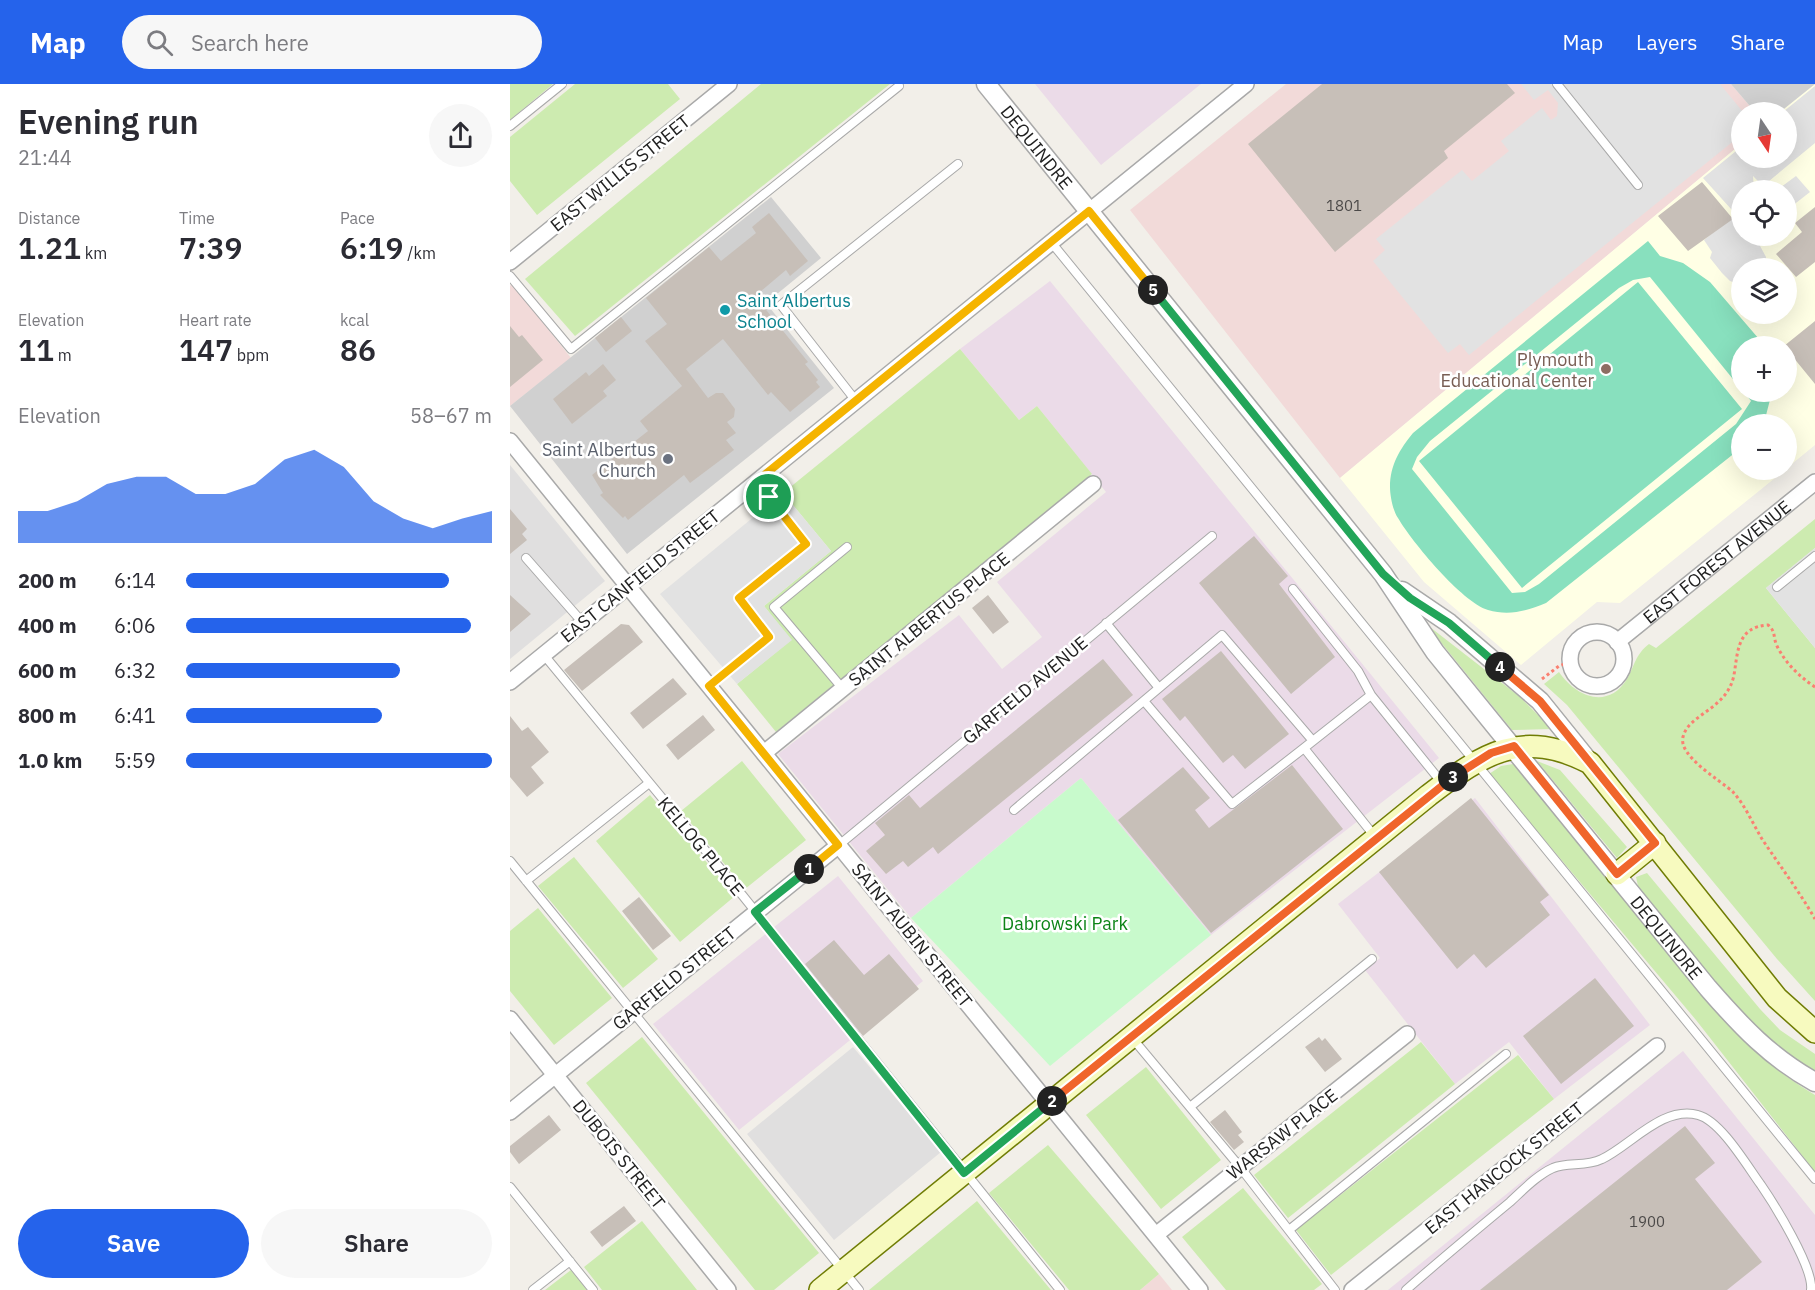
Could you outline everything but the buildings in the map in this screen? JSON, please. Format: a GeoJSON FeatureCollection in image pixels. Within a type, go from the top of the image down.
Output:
{"type":"FeatureCollection","features":[{"type":"Feature","properties":{"kind":"main road"},"geometry":{"type":"LineString","coordinates":[[820,1290],[1376,838],[1474,762],[1491,753],[1514,746],[1546,746],[1590,762]]}},
{"type":"Feature","properties":{"kind":"main road","name":"DEQUINDRE"},"geometry":{"type":"LineString","coordinates":[[1590,762],[1777,998],[1815,1032]]}},
{"type":"Feature","properties":{"kind":"main road"},"geometry":{"type":"LineString","coordinates":[[1617,874],[1655,843]]}},
{"type":"Feature","properties":{"kind":"street","name":"EAST WILLIS STREET"},"geometry":{"type":"LineString","coordinates":[[510,262],[729,84]]}},
{"type":"Feature","properties":{"kind":"street","name":"DEQUINDRE"},"geometry":{"type":"LineString","coordinates":[[986,84],[1383,574],[1436,652],[1746,1032],[1771,1055],[1815,1082]]}},
{"type":"Feature","properties":{"kind":"street","name":"EAST CANFIELD STREET"},"geometry":{"type":"LineString","coordinates":[[510,682],[1246,84]]}},
{"type":"Feature","properties":{"kind":"street","name":"SAINT AUBIN STREET"},"geometry":{"type":"LineString","coordinates":[[510,441],[1157,1234],[1200,1290]]}},
{"type":"Feature","properties":{"kind":"street","name":"EAST FOREST AVENUE"},"geometry":{"type":"LineString","coordinates":[[1617,642],[1815,482]]}},
{"type":"Feature","properties":{"kind":"street","name":"SAINT ALBERTUS PLACE"},"geometry":{"type":"LineString","coordinates":[[764,753],[1093,484]]}},
{"type":"Feature","properties":{"kind":"street","name":"DEQUINDRE"},"geometry":{"type":"LineString","coordinates":[[1383,574],[1410,598],[1449,623],[1540,701],[1590,762]]}},
{"type":"Feature","properties":{"kind":"street"},"geometry":{"type":"LineString","coordinates":[[1603,633],[1617,642],[1624,659],[1618,676],[1602,686],[1584,683],[1576,677],[1570,662],[1573,645],[1586,634],[1603,633]]}},
{"type":"Feature","properties":{"kind":"street","name":"GARFIELD STREET"},"geometry":{"type":"LineString","coordinates":[[510,1112],[838,845]]}},
{"type":"Feature","properties":{"kind":"street","name":"DUBOIS STREET"},"geometry":{"type":"LineString","coordinates":[[510,1018],[728,1290]]}},
{"type":"Feature","properties":{"kind":"street","name":"WARSAW PLACE"},"geometry":{"type":"LineString","coordinates":[[1157,1234],[1407,1034]]}},
{"type":"Feature","properties":{"kind":"street","name":"EAST HANCOCK STREET"},"geometry":{"type":"LineString","coordinates":[[1352,1290],[1657,1046]]}},
{"type":"Feature","properties":{"kind":"lane"},"geometry":{"type":"LineString","coordinates":[[510,126],[562,84]]}},
{"type":"Feature","properties":{"kind":"lane"},"geometry":{"type":"LineString","coordinates":[[1557,84],[1638,185]]}},
{"type":"Feature","properties":{"kind":"lane"},"geometry":{"type":"LineString","coordinates":[[510,276],[571,348],[899,86]]}},
{"type":"Feature","properties":{"kind":"lane"},"geometry":{"type":"LineString","coordinates":[[856,401],[781,305],[958,164]]}},
{"type":"Feature","properties":{"kind":"lane"},"geometry":{"type":"LineString","coordinates":[[1051,242],[1815,1179]]}},
{"type":"Feature","properties":{"kind":"lane"},"geometry":{"type":"LineString","coordinates":[[709,686],[769,637],[739,598],[806,544],[757,481]]}},
{"type":"Feature","properties":{"kind":"lane","name":"GARFIELD AVENUE"},"geometry":{"type":"LineString","coordinates":[[838,845],[1212,536]]}},
{"type":"Feature","properties":{"kind":"lane"},"geometry":{"type":"LineString","coordinates":[[843,689],[774,607],[847,547]]}},
{"type":"Feature","properties":{"kind":"lane"},"geometry":{"type":"LineString","coordinates":[[1777,587],[1815,556]]}},
{"type":"Feature","properties":{"kind":"lane"},"geometry":{"type":"LineString","coordinates":[[526,558],[583,623]]}},
{"type":"Feature","properties":{"kind":"lane"},"geometry":{"type":"LineString","coordinates":[[1293,589],[1358,671],[1371,694],[1443,784]]}},
{"type":"Feature","properties":{"kind":"lane"},"geometry":{"type":"LineString","coordinates":[[1106,623],[1159,688]]}},
{"type":"Feature","properties":{"kind":"lane"},"geometry":{"type":"LineString","coordinates":[[1014,810],[1222,635],[1313,741]]}},
{"type":"Feature","properties":{"kind":"lane","name":"KELLOG PLACE"},"geometry":{"type":"LineString","coordinates":[[544,655],[1060,1290]]}},
{"type":"Feature","properties":{"kind":"lane"},"geometry":{"type":"LineString","coordinates":[[1144,701],[1232,804],[1371,694]]}},
{"type":"Feature","properties":{"kind":"lane"},"geometry":{"type":"LineString","coordinates":[[1304,748],[1376,838]]}},
{"type":"Feature","properties":{"kind":"lane"},"geometry":{"type":"LineString","coordinates":[[526,881],[648,783]]}},
{"type":"Feature","properties":{"kind":"lane"},"geometry":{"type":"LineString","coordinates":[[510,861],[859,1290]]}},
{"type":"Feature","properties":{"kind":"lane"},"geometry":{"type":"LineString","coordinates":[[1190,1107],[1372,959]]}},
{"type":"Feature","properties":{"kind":"lane"},"geometry":{"type":"LineString","coordinates":[[1131,1037],[1240,1167],[1335,1290]]}},
{"type":"Feature","properties":{"kind":"lane"},"geometry":{"type":"LineString","coordinates":[[1289,1230],[1506,1054]]}},
{"type":"Feature","properties":{"kind":"lane"},"geometry":{"type":"LineString","coordinates":[[1406,1290],[1552,1168],[1602,1160],[1647,1129],[1670,1117],[1690,1113],[1702,1116],[1714,1126],[1735,1149],[1772,1201],[1799,1251],[1809,1275],[1811,1290]]}},
{"type":"Feature","properties":{"kind":"lane"},"geometry":{"type":"LineString","coordinates":[[510,1187],[593,1290]]}},
{"type":"Feature","properties":{"kind":"lane"},"geometry":{"type":"LineString","coordinates":[[533,1290],[570,1261]]}},
{"type":"Feature","properties":{"kind":"path"},"geometry":{"type":"LineString","coordinates":[[1815,687],[1796,674],[1775,643],[1771,627],[1768,625],[1752,628],[1740,640],[1729,690],[1724,698],[1689,727],[1683,735],[1682,743],[1689,756],[1734,794],[1815,920]]}},
{"type":"Feature","properties":{"kind":"path"},"geometry":{"type":"LineString","coordinates":[[1538,682],[1559,666],[1570,662]]}},
{"type":"Feature","properties":{"kind":"shaded area"},"geometry":{"type":"Polygon","coordinates":[[[1035,84],[1201,84],[1101,165],[1035,84]]]}},
{"type":"Feature","properties":{"kind":"shaded area"},"geometry":{"type":"Polygon","coordinates":[[[1286,84],[1731,84],[1746,102],[1731,102],[1731,152],[1340,478],[1130,210],[1286,84]]]}},
{"type":"Feature","properties":{"kind":"shaded area"},"geometry":{"type":"Polygon","coordinates":[[[1521,84],[1720,84],[1735,102],[1731,102],[1731,143],[1469,355],[1460,344],[1448,353],[1373,261],[1385,250],[1376,239],[1462,170],[1472,181],[1509,151],[1501,141],[1542,108],[1551,120],[1557,116],[1558,103],[1548,90],[1534,100],[1521,84]]]}},
{"type":"Feature","properties":{"kind":"shaded area"},"geometry":{"type":"Polygon","coordinates":[[[1731,84],[1815,84],[1792,102],[1746,102],[1731,84]]]}},
{"type":"Feature","properties":{"kind":"shaded area","name":"Plymouth Educational Center"},"geometry":{"type":"Polygon","coordinates":[[[1815,84],[1815,445],[1797,460],[1797,414],[1731,414],[1731,480],[1773,480],[1620,603],[1597,602],[1521,665],[1424,582],[1340,478],[1731,152],[1731,168],[1797,168],[1797,102],[1792,102],[1815,84]]]}},
{"type":"Feature","properties":{"kind":"shaded area"},"geometry":{"type":"Polygon","coordinates":[[[1815,86],[1815,143],[1797,158],[1797,102],[1815,86]]]}},
{"type":"Feature","properties":{"kind":"shaded area"},"geometry":{"type":"Polygon","coordinates":[[[1731,155],[1731,168],[1785,168],[1770,180],[1757,180],[1753,176],[1753,180],[1731,180],[1731,209],[1703,178],[1731,155]]]}},
{"type":"Feature","properties":{"kind":"shaded area"},"geometry":{"type":"Polygon","coordinates":[[[1796,176],[1810,192],[1797,202],[1797,180],[1791,180],[1796,176]]]}},
{"type":"Feature","properties":{"kind":"shaded area"},"geometry":{"type":"Polygon","coordinates":[[[771,197],[821,258],[766,303],[834,388],[627,554],[510,406],[771,197]]]}},
{"type":"Feature","properties":{"kind":"shaded area"},"geometry":{"type":"Polygon","coordinates":[[[1731,218],[1731,246],[1760,246],[1766,258],[1731,258],[1731,281],[1710,258],[1712,252],[1704,240],[1731,218]]]}},
{"type":"Feature","properties":{"kind":"shaded area"},"geometry":{"type":"Polygon","coordinates":[[[1050,281],[1439,758],[1211,935],[1081,778],[911,918],[778,754],[959,615],[1002,669],[1042,637],[997,582],[1106,492],[1037,406],[1019,420],[960,349],[1050,281]]]}},
{"type":"Feature","properties":{"kind":"shaded area"},"geometry":{"type":"Polygon","coordinates":[[[512,284],[571,358],[510,406],[510,286],[512,284]]]}},
{"type":"Feature","properties":{"kind":"shaded area"},"geometry":{"type":"Polygon","coordinates":[[[510,465],[605,581],[510,659],[510,465]]]}},
{"type":"Feature","properties":{"kind":"shaded area"},"geometry":{"type":"Polygon","coordinates":[[[783,493],[831,551],[764,606],[792,640],[737,684],[660,594],[783,493]]]}},
{"type":"Feature","properties":{"kind":"shaded area"},"geometry":{"type":"Polygon","coordinates":[[[1815,548],[1815,648],[1766,588],[1815,548]]]}},
{"type":"Feature","properties":{"kind":"shaded area"},"geometry":{"type":"Polygon","coordinates":[[[1475,798],[1650,1025],[1554,1099],[1509,1042],[1455,1084],[1365,970],[1380,958],[1338,904],[1475,798]]]}},
{"type":"Feature","properties":{"kind":"shaded area"},"geometry":{"type":"Polygon","coordinates":[[[838,876],[923,981],[739,1130],[653,1024],[838,876]]]}},
{"type":"Feature","properties":{"kind":"shaded area"},"geometry":{"type":"Polygon","coordinates":[[[853,1047],[941,1152],[834,1240],[747,1134],[853,1047]]]}},
{"type":"Feature","properties":{"kind":"shaded area"},"geometry":{"type":"Polygon","coordinates":[[[1683,1051],[1815,1215],[1815,1290],[1388,1290],[1683,1051]]]}},
{"type":"Feature","properties":{"kind":"shaded area"},"geometry":{"type":"Polygon","coordinates":[[[1159,1274],[1172,1290],[1140,1290],[1159,1274]]]}},
{"type":"Feature","properties":{"kind":"green space"},"geometry":{"type":"Polygon","coordinates":[[[510,84],[553,84],[510,120],[510,84]]]}},
{"type":"Feature","properties":{"kind":"green space"},"geometry":{"type":"Polygon","coordinates":[[[575,84],[668,84],[680,99],[537,215],[510,181],[510,137],[575,84]]]}},
{"type":"Feature","properties":{"kind":"green space"},"geometry":{"type":"Polygon","coordinates":[[[761,84],[890,84],[575,336],[525,279],[761,84]]]}},
{"type":"Feature","properties":{"kind":"green space"},"geometry":{"type":"Polygon","coordinates":[[[1648,241],[1660,256],[1683,263],[1710,282],[1731,306],[1731,324],[1746,324],[1756,336],[1731,336],[1731,377],[1650,277],[1633,280],[1619,288],[1430,441],[1417,457],[1412,469],[1512,593],[1525,592],[1539,584],[1731,428],[1731,456],[1546,603],[1518,612],[1503,613],[1488,610],[1465,596],[1438,570],[1398,518],[1392,503],[1390,479],[1397,458],[1413,433],[1648,241]]]}},
{"type":"Feature","properties":{"kind":"green space"},"geometry":{"type":"Polygon","coordinates":[[[1638,282],[1731,396],[1731,402],[1736,402],[1742,409],[1736,414],[1731,414],[1731,418],[1522,588],[1419,461],[1638,282]]]}},
{"type":"Feature","properties":{"kind":"green space"},"geometry":{"type":"Polygon","coordinates":[[[960,349],[1019,420],[1037,406],[1092,474],[776,732],[737,684],[791,640],[764,606],[831,551],[783,493],[960,349]]]}},
{"type":"Feature","properties":{"kind":"green space"},"geometry":{"type":"Polygon","coordinates":[[[1750,402],[1769,402],[1766,414],[1743,414],[1750,402]]]}},
{"type":"Feature","properties":{"kind":"green space"},"geometry":{"type":"Polygon","coordinates":[[[1815,519],[1815,548],[1766,588],[1815,648],[1815,1001],[1777,959],[1567,705],[1544,684],[1559,672],[1574,688],[1583,693],[1602,697],[1611,694],[1619,689],[1627,679],[1644,648],[1649,644],[1656,648],[1815,519]]]}},
{"type":"Feature","properties":{"kind":"green space"},"geometry":{"type":"Polygon","coordinates":[[[1426,624],[1520,697],[1552,729],[1512,730],[1426,624]]]}},
{"type":"Feature","properties":{"kind":"green space"},"geometry":{"type":"Polygon","coordinates":[[[742,761],[806,840],[745,889],[681,811],[742,761]]]}},
{"type":"Feature","properties":{"kind":"green space"},"geometry":{"type":"Polygon","coordinates":[[[1537,761],[1560,770],[1627,847],[1617,858],[1537,761]]]}},
{"type":"Feature","properties":{"kind":"green space"},"geometry":{"type":"Polygon","coordinates":[[[1513,764],[1715,1010],[1761,1056],[1815,1095],[1815,1172],[1696,1020],[1489,774],[1501,766],[1513,764]]]}},
{"type":"Feature","properties":{"kind":"green space","name":"Dabrowski Park"},"geometry":{"type":"Polygon","coordinates":[[[1081,778],[1211,935],[1050,1066],[911,918],[1081,778]]]}},
{"type":"Feature","properties":{"kind":"green space"},"geometry":{"type":"Polygon","coordinates":[[[650,795],[735,896],[680,942],[596,841],[650,795]]]}},
{"type":"Feature","properties":{"kind":"green space"},"geometry":{"type":"Polygon","coordinates":[[[574,857],[658,959],[623,988],[538,886],[574,857]]]}},
{"type":"Feature","properties":{"kind":"green space"},"geometry":{"type":"Polygon","coordinates":[[[1647,873],[1760,1009],[1780,1030],[1815,1054],[1815,1072],[1789,1055],[1765,1035],[1719,987],[1638,886],[1636,877],[1647,873]]]}},
{"type":"Feature","properties":{"kind":"green space"},"geometry":{"type":"Polygon","coordinates":[[[538,908],[612,998],[554,1045],[510,991],[510,931],[538,908]]]}},
{"type":"Feature","properties":{"kind":"green space"},"geometry":{"type":"Polygon","coordinates":[[[642,1037],[819,1253],[774,1290],[755,1290],[586,1083],[642,1037]]]}},
{"type":"Feature","properties":{"kind":"green space"},"geometry":{"type":"Polygon","coordinates":[[[1421,1042],[1455,1084],[1288,1218],[1254,1175],[1421,1042]]]}},
{"type":"Feature","properties":{"kind":"green space"},"geometry":{"type":"Polygon","coordinates":[[[1518,1055],[1554,1099],[1331,1275],[1296,1230],[1518,1055]]]}},
{"type":"Feature","properties":{"kind":"green space"},"geometry":{"type":"Polygon","coordinates":[[[1146,1067],[1221,1160],[1161,1209],[1086,1115],[1146,1067]]]}},
{"type":"Feature","properties":{"kind":"green space"},"geometry":{"type":"Polygon","coordinates":[[[1048,1145],[1159,1274],[1140,1290],[1069,1290],[989,1193],[1048,1145]]]}},
{"type":"Feature","properties":{"kind":"green space"},"geometry":{"type":"Polygon","coordinates":[[[1243,1188],[1322,1284],[1314,1290],[1226,1290],[1182,1237],[1243,1188]]]}},
{"type":"Feature","properties":{"kind":"green space"},"geometry":{"type":"Polygon","coordinates":[[[977,1201],[1051,1290],[869,1290],[977,1201]]]}},
{"type":"Feature","properties":{"kind":"green space"},"geometry":{"type":"Polygon","coordinates":[[[642,1221],[697,1290],[602,1290],[584,1267],[642,1221]]]}},
{"type":"Feature","properties":{"kind":"green space"},"geometry":{"type":"Polygon","coordinates":[[[571,1270],[587,1290],[545,1290],[571,1270]]]}},
{"type":"Feature","properties":{"kind":"place","name":"Saint Albertus School"},"geometry":{"type":"Point","coordinates":[725,310]}},
{"type":"Feature","properties":{"kind":"place","name":"Plymouth Educational Center"},"geometry":{"type":"Point","coordinates":[1606,369]}},
{"type":"Feature","properties":{"kind":"place","name":"Saint Albertus Church"},"geometry":{"type":"Point","coordinates":[668,459]}},
{"type":"Feature","properties":{"kind":"route"},"geometry":{"type":"LineString","coordinates":[[1089,211],[1383,574],[1410,598],[1449,623],[1540,701],[1655,843],[1617,874],[1514,746],[1491,753],[1468,766],[1429,795],[964,1173],[755,912],[838,845],[709,686],[769,637],[739,598],[806,544],[769,497],[757,481],[1089,211]]}}]}
